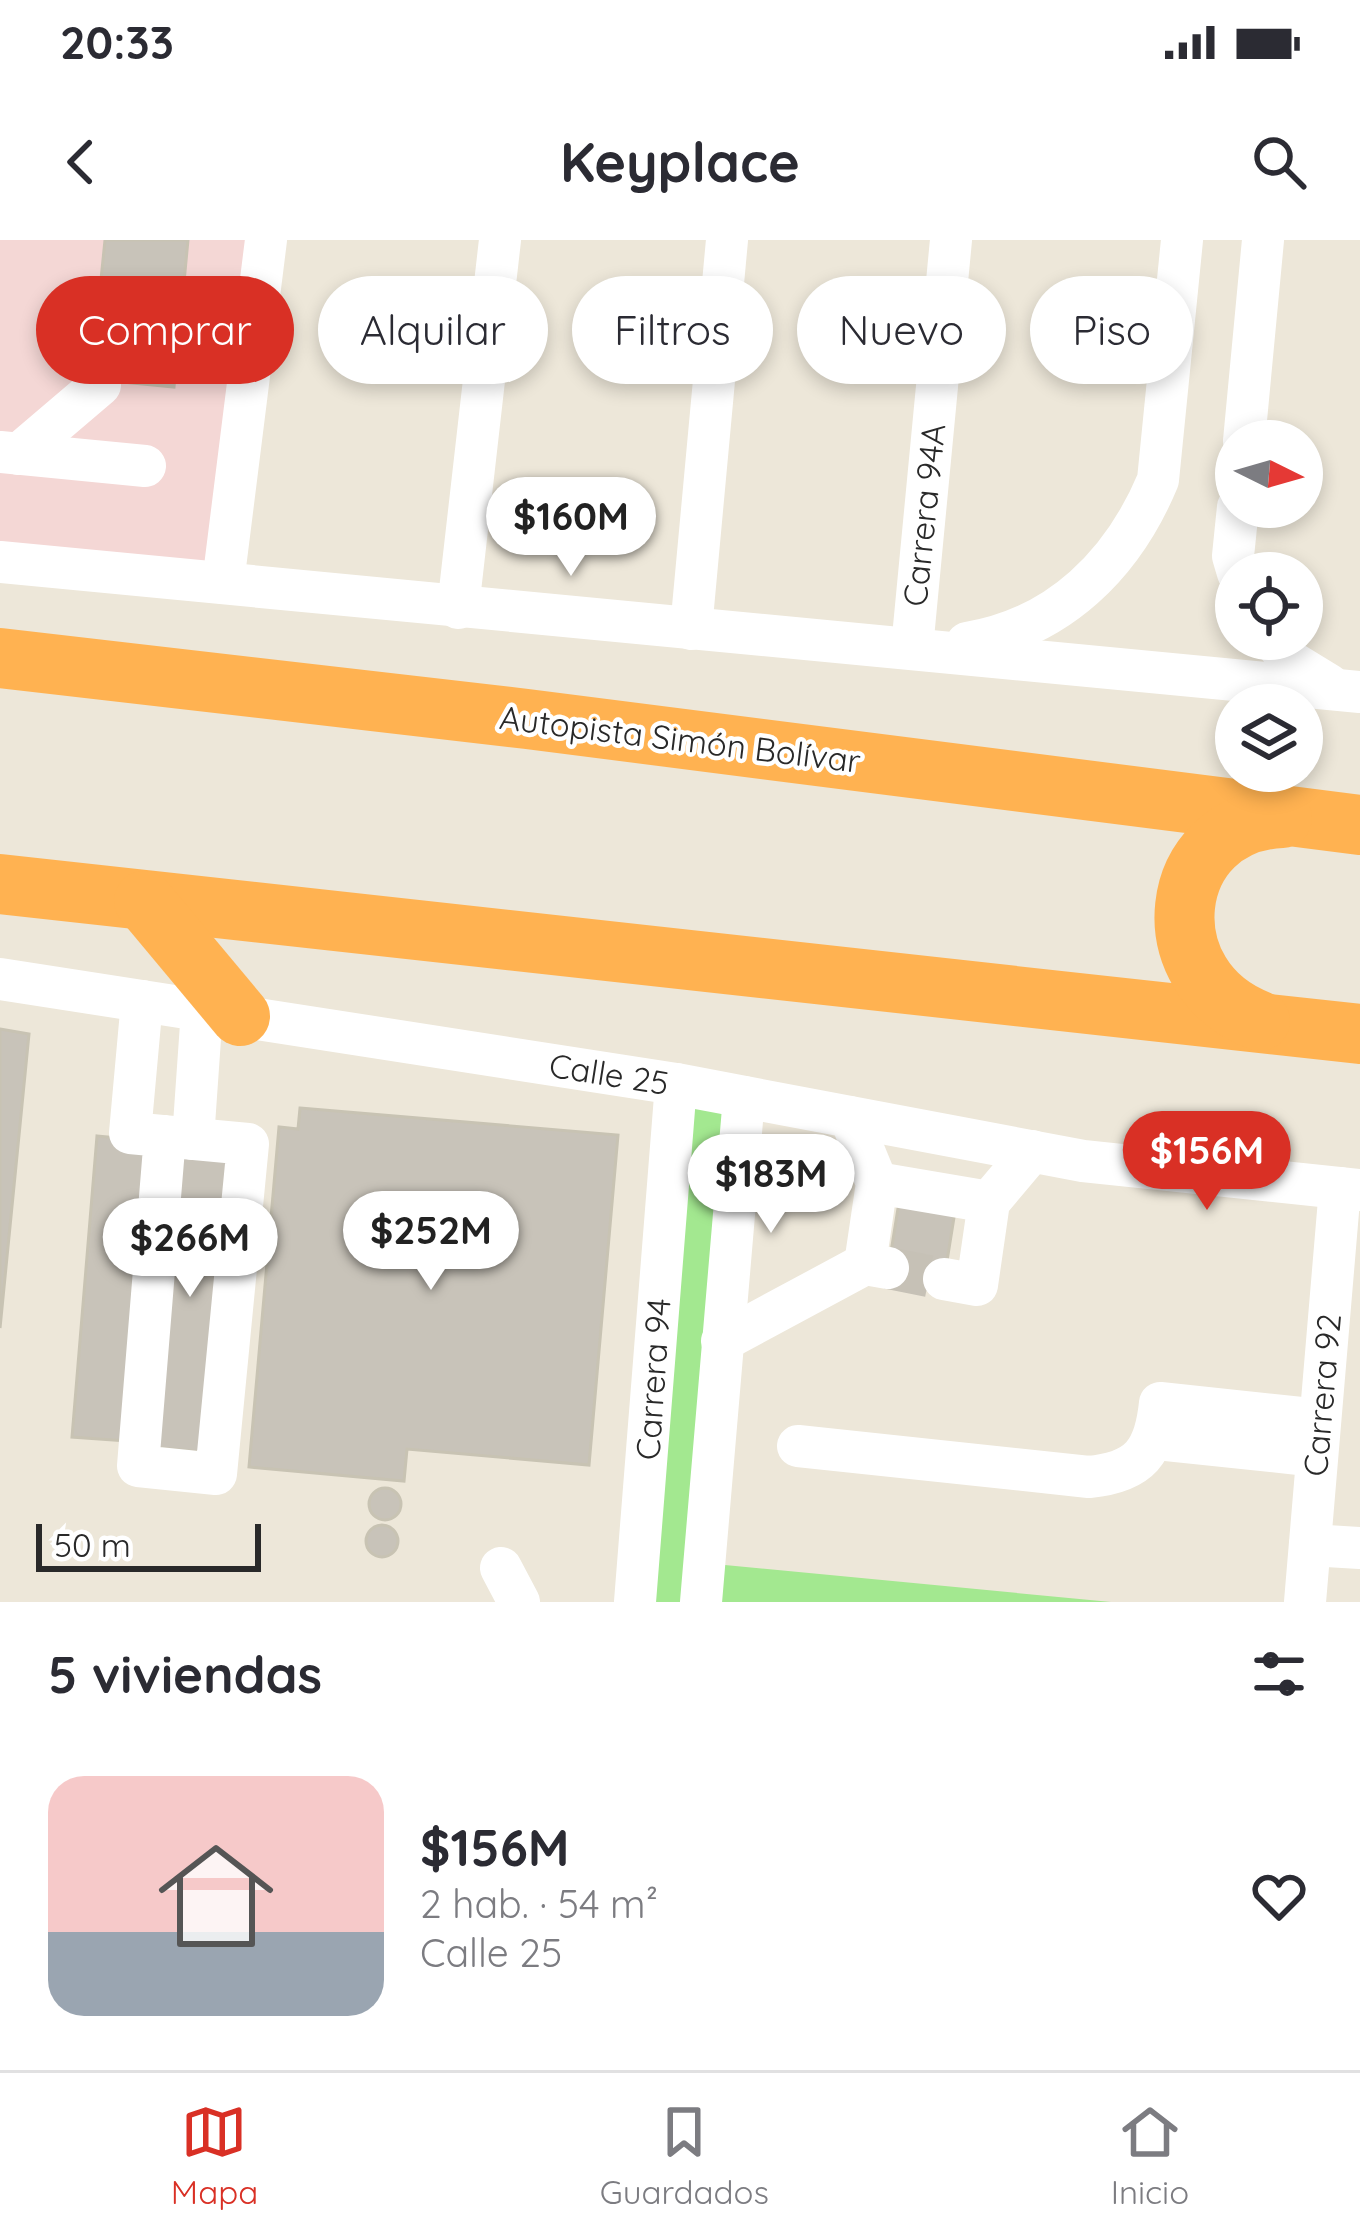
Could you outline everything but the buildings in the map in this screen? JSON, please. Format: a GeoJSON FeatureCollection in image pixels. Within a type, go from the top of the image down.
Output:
{"type":"FeatureCollection","features":[{"type":"Feature","properties":{"kind":"highway","name":"Autopista Simón Bolívar"},"geometry":{"type":"LineString","coordinates":[[0,658],[527,719],[1360,825]]}},
{"type":"Feature","properties":{"kind":"highway"},"geometry":{"type":"LineString","coordinates":[[1260,1021],[1230,1007],[1206,985],[1188,950],[1184,910],[1196,872],[1220,842],[1255,823],[1294,818]]}},
{"type":"Feature","properties":{"kind":"highway"},"geometry":{"type":"LineString","coordinates":[[0,884],[1360,1034]]}},
{"type":"Feature","properties":{"kind":"highway"},"geometry":{"type":"LineString","coordinates":[[144,901],[221,1013]]}},
{"type":"Feature","properties":{"kind":"street"},"geometry":{"type":"LineString","coordinates":[[223,583],[266,240]]}},
{"type":"Feature","properties":{"kind":"street"},"geometry":{"type":"LineString","coordinates":[[458,608],[500,240]]}},
{"type":"Feature","properties":{"kind":"street"},"geometry":{"type":"LineString","coordinates":[[692,629],[727,240]]}},
{"type":"Feature","properties":{"kind":"street","name":"Carrera 94A"},"geometry":{"type":"LineString","coordinates":[[912,648],[951,240]]}},
{"type":"Feature","properties":{"kind":"street"},"geometry":{"type":"LineString","coordinates":[[912,648],[984,640],[1035,621],[1095,579],[1124,547],[1158,480],[1182,240]]}},
{"type":"Feature","properties":{"kind":"street"},"geometry":{"type":"LineString","coordinates":[[1246,420],[1263,240]]}},
{"type":"Feature","properties":{"kind":"street"},"geometry":{"type":"LineString","coordinates":[[9,453],[100,385]]}},
{"type":"Feature","properties":{"kind":"street"},"geometry":{"type":"LineString","coordinates":[[9,453],[145,466]]}},
{"type":"Feature","properties":{"kind":"street"},"geometry":{"type":"LineString","coordinates":[[0,562],[1348,690]]}},
{"type":"Feature","properties":{"kind":"street"},"geometry":{"type":"LineString","coordinates":[[1291,660],[1348,690]]}},
{"type":"Feature","properties":{"kind":"street","name":"Calle 25"},"geometry":{"type":"LineString","coordinates":[[0,979],[676,1084],[1083,1161],[1350,1189]]}},
{"type":"Feature","properties":{"kind":"street"},"geometry":{"type":"LineString","coordinates":[[142,1001],[130,1133],[179,1137],[248,1144],[216,1474],[138,1466],[179,1137],[221,1013]]}},
{"type":"Feature","properties":{"kind":"street","name":"Carrera 94"},"geometry":{"type":"LineString","coordinates":[[635,1602],[676,1084]]}},
{"type":"Feature","properties":{"kind":"street","name":"Carrera 94"},"geometry":{"type":"LineString","coordinates":[[701,1602],[744,1097]]}},
{"type":"Feature","properties":{"kind":"street"},"geometry":{"type":"LineString","coordinates":[[722,1341],[877,1266],[877,1183],[850,1117]]}},
{"type":"Feature","properties":{"kind":"street"},"geometry":{"type":"LineString","coordinates":[[944,1279],[976,1286],[989,1202],[1032,1151]]}},
{"type":"Feature","properties":{"kind":"street"},"geometry":{"type":"LineString","coordinates":[[877,1183],[989,1202]]}},
{"type":"Feature","properties":{"kind":"street","name":"Carrera 92"},"geometry":{"type":"LineString","coordinates":[[1305,1602],[1318,1438],[1350,1189]]}},
{"type":"Feature","properties":{"kind":"street"},"geometry":{"type":"LineString","coordinates":[[798,1446],[1089,1477],[1119,1474],[1157,1439],[1318,1438]]}},
{"type":"Feature","properties":{"kind":"street"},"geometry":{"type":"LineString","coordinates":[[1311,1530],[1360,1521]]}},
{"type":"Feature","properties":{"kind":"street"},"geometry":{"type":"LineString","coordinates":[[1311,1530],[1360,1548]]}},
{"type":"Feature","properties":{"kind":"shaded area"},"geometry":{"type":"Polygon","coordinates":[[[0,240],[266,240],[261,276],[36,276],[36,384],[248,384],[223,583],[0,562],[0,240]]]}},
{"type":"Feature","properties":{"kind":"green space"},"geometry":{"type":"Polygon","coordinates":[[[676,1084],[744,1097],[704,1563],[1111,1602],[635,1602],[676,1084]]]}},
{"type":"Feature","properties":{"kind":"tunnel"},"geometry":{"type":"LineString","coordinates":[[888,1268],[944,1279]]}}]}
